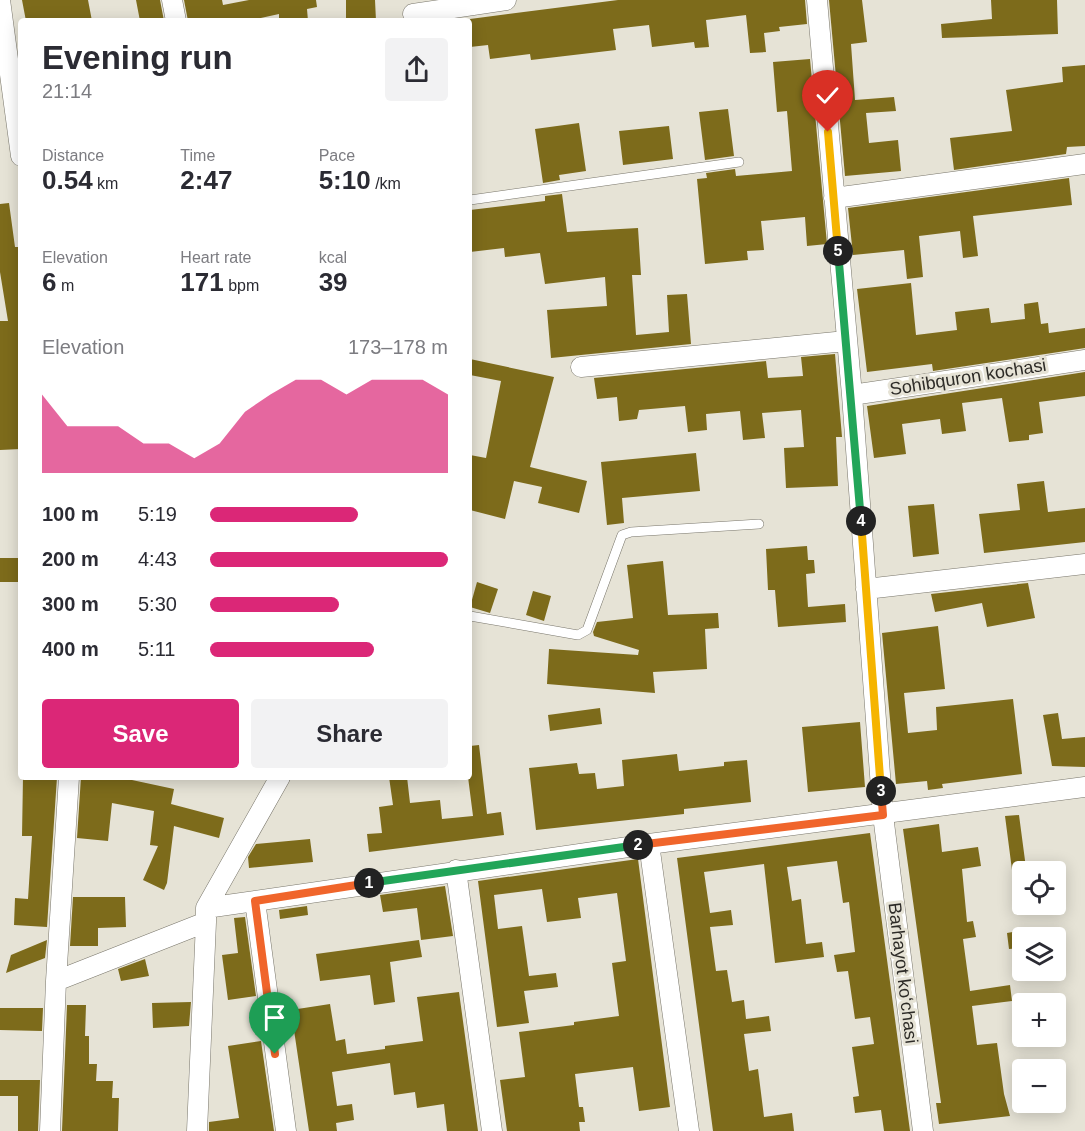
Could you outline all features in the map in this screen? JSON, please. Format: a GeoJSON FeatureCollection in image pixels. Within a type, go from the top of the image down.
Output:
{"type":"FeatureCollection","features":[{"type":"Feature","properties":{"kind":"street"},"geometry":{"type":"LineString","coordinates":[[0,0],[18,134]]}},
{"type":"Feature","properties":{"kind":"street"},"geometry":{"type":"LineString","coordinates":[[172,0],[175,18]]}},
{"type":"Feature","properties":{"kind":"street"},"geometry":{"type":"LineString","coordinates":[[413,12],[506,0]]}},
{"type":"Feature","properties":{"kind":"street","name":"Barhayot koʻchasi"},"geometry":{"type":"LineString","coordinates":[[817,0],[852,395],[883,815],[923,1131]]}},
{"type":"Feature","properties":{"kind":"street"},"geometry":{"type":"LineString","coordinates":[[834,198],[1085,164]]}},
{"type":"Feature","properties":{"kind":"street"},"geometry":{"type":"LineString","coordinates":[[581,367],[846,341]]}},
{"type":"Feature","properties":{"kind":"street","name":"Sohibquron kochasi"},"geometry":{"type":"LineString","coordinates":[[852,395],[1085,360]]}},
{"type":"Feature","properties":{"kind":"street"},"geometry":{"type":"LineString","coordinates":[[866,589],[1085,564]]}},
{"type":"Feature","properties":{"kind":"street"},"geometry":{"type":"LineString","coordinates":[[50,1131],[56,981],[69,780]]}},
{"type":"Feature","properties":{"kind":"street"},"geometry":{"type":"LineString","coordinates":[[197,1131],[206,915],[278,780]]}},
{"type":"Feature","properties":{"kind":"street"},"geometry":{"type":"LineString","coordinates":[[56,981],[206,915],[255,901],[456,870],[1085,787]]}},
{"type":"Feature","properties":{"kind":"street"},"geometry":{"type":"LineString","coordinates":[[649,844],[689,1131]]}},
{"type":"Feature","properties":{"kind":"street"},"geometry":{"type":"LineString","coordinates":[[456,870],[492,1131]]}},
{"type":"Feature","properties":{"kind":"street"},"geometry":{"type":"LineString","coordinates":[[255,901],[286,1131]]}},
{"type":"Feature","properties":{"kind":"lane"},"geometry":{"type":"LineString","coordinates":[[472,200],[739,162]]}},
{"type":"Feature","properties":{"kind":"lane"},"geometry":{"type":"LineString","coordinates":[[472,616],[578,635],[587,630],[622,535],[631,531],[759,524]]}},
{"type":"Feature","properties":{"kind":"building"},"geometry":{"type":"Polygon","coordinates":[[[22,0],[88,0],[91,18],[25,18],[22,0]]]}},
{"type":"Feature","properties":{"kind":"building"},"geometry":{"type":"Polygon","coordinates":[[[136,0],[160,0],[163,18],[139,18],[136,0]]]}},
{"type":"Feature","properties":{"kind":"building"},"geometry":{"type":"Polygon","coordinates":[[[184,0],[222,0],[223,5],[249,0],[316,0],[317,7],[307,9],[308,18],[279,18],[279,14],[261,18],[187,18],[184,0]]]}},
{"type":"Feature","properties":{"kind":"building"},"geometry":{"type":"Polygon","coordinates":[[[346,0],[375,0],[376,18],[346,18],[346,0]]]}},
{"type":"Feature","properties":{"kind":"building"},"geometry":{"type":"Polygon","coordinates":[[[618,0],[805,0],[807,24],[779,27],[780,31],[764,33],[766,52],[750,53],[746,15],[706,20],[709,47],[695,48],[694,42],[652,47],[649,25],[613,29],[616,50],[531,60],[530,54],[490,59],[488,45],[472,47],[472,19],[618,0]]]}},
{"type":"Feature","properties":{"kind":"building"},"geometry":{"type":"Polygon","coordinates":[[[829,0],[862,0],[867,42],[851,44],[855,100],[894,97],[896,111],[866,113],[869,143],[898,140],[901,171],[845,176],[829,0]]]}},
{"type":"Feature","properties":{"kind":"building"},"geometry":{"type":"Polygon","coordinates":[[[991,0],[1057,0],[1058,34],[942,38],[941,24],[992,19],[991,0]]]}},
{"type":"Feature","properties":{"kind":"building"},"geometry":{"type":"Polygon","coordinates":[[[810,59],[827,244],[807,246],[805,217],[761,221],[764,250],[747,251],[748,260],[705,264],[697,179],[707,178],[706,173],[735,169],[736,176],[792,171],[787,111],[777,112],[773,62],[810,59]]]}},
{"type":"Feature","properties":{"kind":"building"},"geometry":{"type":"Polygon","coordinates":[[[1085,65],[1085,146],[1067,147],[1066,154],[954,170],[950,138],[1012,131],[1006,90],[1063,82],[1062,67],[1085,65]]]}},
{"type":"Feature","properties":{"kind":"building"},"geometry":{"type":"Polygon","coordinates":[[[728,109],[734,156],[705,160],[699,112],[728,109]]]}},
{"type":"Feature","properties":{"kind":"building"},"geometry":{"type":"Polygon","coordinates":[[[579,123],[586,171],[559,175],[560,180],[543,183],[535,129],[579,123]]]}},
{"type":"Feature","properties":{"kind":"building"},"geometry":{"type":"Polygon","coordinates":[[[669,126],[673,159],[623,165],[619,131],[669,126]]]}},
{"type":"Feature","properties":{"kind":"building"},"geometry":{"type":"Polygon","coordinates":[[[1069,178],[1072,205],[973,216],[978,256],[963,258],[960,231],[919,236],[923,277],[907,279],[904,250],[853,255],[848,208],[1069,178]]]}},
{"type":"Feature","properties":{"kind":"building"},"geometry":{"type":"Polygon","coordinates":[[[562,194],[567,232],[638,228],[641,275],[632,275],[636,335],[669,332],[667,295],[687,294],[691,344],[551,358],[547,310],[607,306],[605,277],[545,284],[540,253],[505,257],[504,248],[472,252],[472,210],[545,201],[545,196],[562,194]]]}},
{"type":"Feature","properties":{"kind":"building"},"geometry":{"type":"Polygon","coordinates":[[[9,203],[15,247],[18,247],[18,449],[0,450],[0,321],[8,321],[0,272],[0,204],[9,203]]]}},
{"type":"Feature","properties":{"kind":"building"},"geometry":{"type":"Polygon","coordinates":[[[911,283],[916,335],[957,330],[955,312],[989,308],[991,323],[1025,319],[1024,304],[1038,302],[1041,324],[1048,323],[1049,333],[1085,328],[1085,348],[933,371],[932,364],[867,372],[857,289],[911,283]]]}},
{"type":"Feature","properties":{"kind":"building"},"geometry":{"type":"Polygon","coordinates":[[[835,354],[842,437],[836,437],[838,486],[786,488],[784,448],[804,447],[801,410],[762,413],[765,438],[743,440],[740,411],[706,414],[707,430],[688,432],[685,406],[639,410],[637,419],[619,421],[617,397],[597,399],[594,378],[766,361],[768,378],[803,376],[801,357],[835,354]]]}},
{"type":"Feature","properties":{"kind":"building"},"geometry":{"type":"Polygon","coordinates":[[[472,359],[554,377],[530,467],[587,481],[579,513],[538,503],[542,487],[514,481],[505,519],[472,511],[472,455],[486,458],[501,381],[472,375],[472,359]]]}},
{"type":"Feature","properties":{"kind":"building"},"geometry":{"type":"Polygon","coordinates":[[[1085,372],[1085,396],[1039,402],[1043,433],[1029,435],[1029,440],[1009,442],[1002,398],[962,403],[966,431],[942,434],[940,419],[902,424],[906,454],[874,458],[867,406],[1085,372]]]}},
{"type":"Feature","properties":{"kind":"building"},"geometry":{"type":"Polygon","coordinates":[[[696,453],[700,491],[622,498],[624,523],[607,525],[601,462],[696,453]]]}},
{"type":"Feature","properties":{"kind":"building"},"geometry":{"type":"Polygon","coordinates":[[[1044,481],[1048,512],[1085,508],[1085,542],[984,553],[979,514],[1020,510],[1017,484],[1044,481]]]}},
{"type":"Feature","properties":{"kind":"building"},"geometry":{"type":"Polygon","coordinates":[[[934,504],[939,554],[913,557],[908,506],[934,504]]]}},
{"type":"Feature","properties":{"kind":"building"},"geometry":{"type":"Polygon","coordinates":[[[807,546],[808,560],[814,560],[815,573],[806,574],[808,607],[845,604],[846,622],[778,627],[775,590],[768,590],[766,549],[807,546]]]}},
{"type":"Feature","properties":{"kind":"building"},"geometry":{"type":"Polygon","coordinates":[[[0,558],[18,558],[18,582],[0,582],[0,558]]]}},
{"type":"Feature","properties":{"kind":"building"},"geometry":{"type":"Polygon","coordinates":[[[663,561],[668,615],[718,613],[719,628],[705,629],[707,669],[653,672],[655,693],[547,684],[549,649],[638,655],[639,650],[594,636],[593,632],[597,622],[633,618],[627,565],[663,561]]]}},
{"type":"Feature","properties":{"kind":"building"},"geometry":{"type":"Polygon","coordinates":[[[477,582],[498,589],[490,613],[472,608],[477,582]]]}},
{"type":"Feature","properties":{"kind":"building"},"geometry":{"type":"Polygon","coordinates":[[[1028,583],[1035,618],[987,627],[982,603],[935,612],[931,594],[1028,583]]]}},
{"type":"Feature","properties":{"kind":"building"},"geometry":{"type":"Polygon","coordinates":[[[533,591],[551,596],[544,621],[526,615],[533,591]]]}},
{"type":"Feature","properties":{"kind":"building"},"geometry":{"type":"Polygon","coordinates":[[[938,626],[945,689],[904,693],[908,733],[937,730],[936,707],[1013,699],[1022,774],[942,784],[943,788],[928,790],[927,781],[896,784],[882,633],[938,626]]]}},
{"type":"Feature","properties":{"kind":"building"},"geometry":{"type":"Polygon","coordinates":[[[600,708],[602,724],[550,731],[548,715],[600,708]]]}},
{"type":"Feature","properties":{"kind":"building"},"geometry":{"type":"Polygon","coordinates":[[[1058,713],[1062,739],[1085,737],[1085,767],[1052,766],[1043,715],[1058,713]]]}},
{"type":"Feature","properties":{"kind":"building"},"geometry":{"type":"Polygon","coordinates":[[[860,722],[865,787],[808,792],[802,727],[860,722]]]}},
{"type":"Feature","properties":{"kind":"building"},"geometry":{"type":"Polygon","coordinates":[[[479,745],[487,814],[501,812],[504,835],[369,852],[367,834],[382,833],[379,807],[393,805],[389,780],[407,780],[410,803],[440,800],[442,819],[473,816],[468,780],[472,780],[472,746],[479,745]]]}},
{"type":"Feature","properties":{"kind":"building"},"geometry":{"type":"Polygon","coordinates":[[[677,754],[679,771],[724,766],[724,762],[747,760],[751,802],[684,809],[684,814],[536,830],[529,768],[577,763],[579,774],[595,773],[597,789],[624,786],[622,760],[677,754]]]}},
{"type":"Feature","properties":{"kind":"building"},"geometry":{"type":"Polygon","coordinates":[[[23,780],[57,780],[47,927],[14,925],[15,898],[28,899],[32,836],[22,836],[23,780]]]}},
{"type":"Feature","properties":{"kind":"building"},"geometry":{"type":"Polygon","coordinates":[[[81,780],[132,780],[174,789],[171,804],[224,818],[219,838],[174,826],[167,883],[164,890],[143,880],[158,846],[150,845],[154,811],[112,803],[108,841],[77,838],[81,780]]]}},
{"type":"Feature","properties":{"kind":"building"},"geometry":{"type":"Polygon","coordinates":[[[1019,815],[1025,861],[1012,861],[1012,870],[1005,816],[1019,815]]]}},
{"type":"Feature","properties":{"kind":"building"},"geometry":{"type":"Polygon","coordinates":[[[939,824],[942,852],[978,847],[981,866],[962,869],[967,922],[973,921],[976,937],[963,939],[970,991],[1010,985],[1012,1001],[972,1006],[977,1045],[997,1043],[1004,1094],[1010,1116],[939,1124],[936,1103],[941,1103],[903,829],[939,824]]]}},
{"type":"Feature","properties":{"kind":"building"},"geometry":{"type":"Polygon","coordinates":[[[870,833],[910,1131],[884,1131],[881,1110],[855,1113],[853,1097],[859,1096],[852,1047],[874,1044],[870,1017],[855,1019],[848,971],[837,972],[834,955],[855,952],[849,902],[843,903],[837,861],[787,867],[792,901],[801,899],[806,944],[822,942],[824,957],[775,963],[764,864],[704,872],[710,913],[731,910],[733,925],[710,927],[716,971],[727,970],[732,1002],[744,1000],[746,1019],[769,1016],[771,1031],[744,1034],[749,1071],[758,1069],[764,1117],[792,1113],[794,1131],[713,1131],[677,858],[870,833]]]}},
{"type":"Feature","properties":{"kind":"building"},"geometry":{"type":"Polygon","coordinates":[[[310,839],[313,862],[249,868],[248,857],[256,844],[310,839]]]}},
{"type":"Feature","properties":{"kind":"building"},"geometry":{"type":"Polygon","coordinates":[[[638,859],[670,1107],[639,1111],[633,1067],[575,1074],[579,1107],[583,1107],[585,1122],[579,1122],[580,1131],[507,1131],[500,1080],[525,1077],[519,1032],[619,1016],[612,963],[626,961],[617,893],[578,898],[581,918],[547,922],[542,889],[494,895],[498,929],[522,926],[529,976],[556,973],[558,987],[524,991],[529,1023],[497,1027],[478,881],[638,859]]]}},
{"type":"Feature","properties":{"kind":"building"},"geometry":{"type":"Polygon","coordinates":[[[445,886],[453,936],[421,940],[417,908],[383,912],[380,895],[445,886]]]}},
{"type":"Feature","properties":{"kind":"building"},"geometry":{"type":"Polygon","coordinates":[[[73,897],[125,897],[126,927],[98,928],[98,946],[70,946],[73,897]]]}},
{"type":"Feature","properties":{"kind":"building"},"geometry":{"type":"Polygon","coordinates":[[[307,906],[308,915],[280,919],[279,910],[307,906]]]}},
{"type":"Feature","properties":{"kind":"building"},"geometry":{"type":"Polygon","coordinates":[[[245,917],[256,996],[228,1000],[222,955],[238,953],[234,918],[245,917]]]}},
{"type":"Feature","properties":{"kind":"building"},"geometry":{"type":"Polygon","coordinates":[[[1012,932],[1012,949],[1009,949],[1007,933],[1012,932]]]}},
{"type":"Feature","properties":{"kind":"building"},"geometry":{"type":"Polygon","coordinates":[[[47,940],[45,958],[6,973],[11,955],[47,940]]]}},
{"type":"Feature","properties":{"kind":"building"},"geometry":{"type":"Polygon","coordinates":[[[419,940],[422,957],[390,962],[395,1002],[374,1005],[370,975],[320,981],[316,954],[419,940]]]}},
{"type":"Feature","properties":{"kind":"building"},"geometry":{"type":"Polygon","coordinates":[[[145,959],[149,976],[121,981],[118,969],[145,959]]]}},
{"type":"Feature","properties":{"kind":"building"},"geometry":{"type":"Polygon","coordinates":[[[459,992],[478,1131],[447,1131],[444,1104],[417,1108],[415,1092],[394,1095],[390,1063],[332,1072],[337,1106],[352,1104],[354,1120],[336,1123],[337,1131],[309,1131],[291,1010],[330,1004],[336,1041],[345,1039],[347,1054],[423,1041],[417,997],[459,992]]]}},
{"type":"Feature","properties":{"kind":"building"},"geometry":{"type":"Polygon","coordinates":[[[191,1002],[189,1026],[153,1028],[152,1003],[191,1002]]]}},
{"type":"Feature","properties":{"kind":"building"},"geometry":{"type":"Polygon","coordinates":[[[67,1005],[86,1005],[85,1036],[89,1036],[89,1064],[97,1064],[96,1081],[113,1081],[112,1098],[119,1098],[118,1131],[62,1131],[67,1005]]]}},
{"type":"Feature","properties":{"kind":"building"},"geometry":{"type":"Polygon","coordinates":[[[0,1008],[43,1008],[42,1031],[0,1030],[0,1008]]]}},
{"type":"Feature","properties":{"kind":"building"},"geometry":{"type":"Polygon","coordinates":[[[261,1041],[274,1131],[209,1131],[209,1122],[239,1118],[228,1046],[261,1041]]]}},
{"type":"Feature","properties":{"kind":"building"},"geometry":{"type":"Polygon","coordinates":[[[0,1080],[40,1080],[38,1131],[18,1131],[18,1096],[0,1096],[0,1080]]]}},
{"type":"Feature","properties":{"kind":"route"},"geometry":{"type":"LineString","coordinates":[[275,1054],[255,901],[456,870],[883,815],[852,395],[828,132]]}}]}
